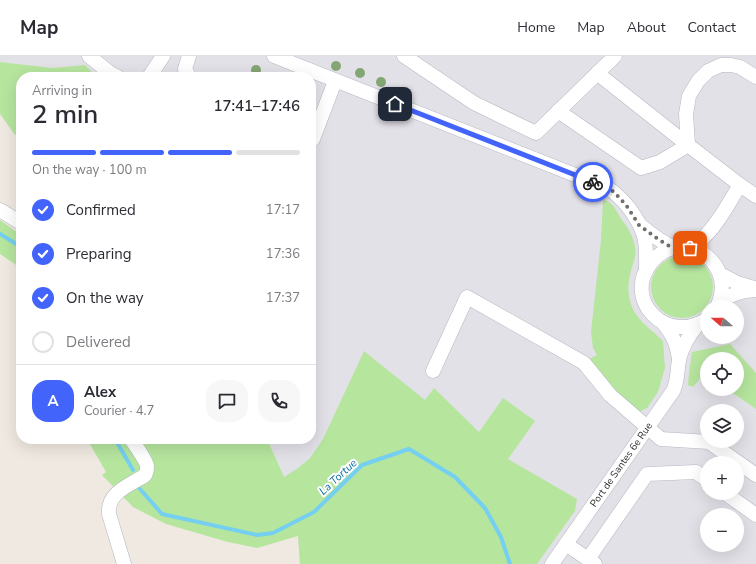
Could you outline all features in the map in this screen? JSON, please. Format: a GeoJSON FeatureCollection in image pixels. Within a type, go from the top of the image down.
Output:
{"type":"FeatureCollection","features":[{"type":"Feature","properties":{"kind":"street"},"geometry":{"type":"LineString","coordinates":[[89,56],[109,72]]}},
{"type":"Feature","properties":{"kind":"street"},"geometry":{"type":"LineString","coordinates":[[152,72],[163,56]]}},
{"type":"Feature","properties":{"kind":"street"},"geometry":{"type":"LineString","coordinates":[[187,72],[185,68],[189,56]]}},
{"type":"Feature","properties":{"kind":"street"},"geometry":{"type":"LineString","coordinates":[[274,56],[312,72]]}},
{"type":"Feature","properties":{"kind":"street"},"geometry":{"type":"LineString","coordinates":[[404,56],[474,103],[536,133],[615,56]]}},
{"type":"Feature","properties":{"kind":"street"},"geometry":{"type":"LineString","coordinates":[[688,145],[686,114],[689,96],[698,81],[708,71],[721,65],[731,64],[740,67],[756,77]]}},
{"type":"Feature","properties":{"kind":"street"},"geometry":{"type":"LineString","coordinates":[[597,73],[688,145],[756,196]]}},
{"type":"Feature","properties":{"kind":"street"},"geometry":{"type":"LineString","coordinates":[[316,74],[608,188],[614,192],[626,205],[639,225],[644,236],[646,271]]}},
{"type":"Feature","properties":{"kind":"street"},"geometry":{"type":"LineString","coordinates":[[316,131],[334,81]]}},
{"type":"Feature","properties":{"kind":"street"},"geometry":{"type":"LineString","coordinates":[[558,111],[641,168],[660,162],[688,145]]}},
{"type":"Feature","properties":{"kind":"street"},"geometry":{"type":"LineString","coordinates":[[639,225],[660,241],[680,248],[703,237],[718,221],[740,185]]}},
{"type":"Feature","properties":{"kind":"street"},"geometry":{"type":"LineString","coordinates":[[0,210],[16,220]]}},
{"type":"Feature","properties":{"kind":"street"},"geometry":{"type":"LineString","coordinates":[[712,261],[712,241],[718,221]]}},
{"type":"Feature","properties":{"kind":"street"},"geometry":{"type":"LineString","coordinates":[[646,271],[651,263],[666,251],[680,248],[690,248],[704,254],[718,269],[722,288],[719,300]]}},
{"type":"Feature","properties":{"kind":"street","name":"Port de Santes 6e Rue"},"geometry":{"type":"LineString","coordinates":[[646,271],[642,286],[644,300],[651,313],[663,323],[670,332],[677,345],[679,361]]}},
{"type":"Feature","properties":{"kind":"street"},"geometry":{"type":"LineString","coordinates":[[720,274],[737,283],[756,289]]}},
{"type":"Feature","properties":{"kind":"street"},"geometry":{"type":"LineString","coordinates":[[725,300],[734,294],[756,289]]}},
{"type":"Feature","properties":{"kind":"street"},"geometry":{"type":"LineString","coordinates":[[433,371],[467,297],[584,363],[610,395],[661,439],[709,442],[756,475]]}},
{"type":"Feature","properties":{"kind":"street"},"geometry":{"type":"LineString","coordinates":[[663,323],[678,328],[688,327],[700,323]]}},
{"type":"Feature","properties":{"kind":"street","name":"Port de Santes 6e Rue"},"geometry":{"type":"LineString","coordinates":[[552,564],[673,391],[684,345],[687,339],[700,325]]}},
{"type":"Feature","properties":{"kind":"street"},"geometry":{"type":"LineString","coordinates":[[124,564],[109,510],[114,495],[144,476],[146,472],[146,464],[134,444]]}},
{"type":"Feature","properties":{"kind":"street"},"geometry":{"type":"LineString","coordinates":[[566,544],[591,562],[647,474],[696,472],[700,475]]}},
{"type":"Feature","properties":{"kind":"street"},"geometry":{"type":"LineString","coordinates":[[735,500],[756,515]]}},
{"type":"Feature","properties":{"kind":"shaded area"},"geometry":{"type":"Polygon","coordinates":[[[0,56],[756,56],[756,564],[300,564],[298,536],[281,470],[269,444],[316,444],[316,72],[92,72],[85,65],[53,68],[0,62],[0,56]]]}},
{"type":"Feature","properties":{"kind":"green space"},"geometry":{"type":"Polygon","coordinates":[[[0,62],[53,68],[85,65],[92,72],[16,72],[16,135],[0,114],[0,62]]]}},
{"type":"Feature","properties":{"kind":"green space"},"geometry":{"type":"Polygon","coordinates":[[[603,200],[611,203],[633,239],[635,256],[628,288],[633,310],[640,320],[663,341],[665,368],[658,392],[647,408],[639,412],[615,392],[589,359],[597,355],[593,348],[591,332],[601,240],[603,200]]]}},
{"type":"Feature","properties":{"kind":"green space"},"geometry":{"type":"Polygon","coordinates":[[[0,220],[16,231],[16,265],[0,254],[0,220]]]}},
{"type":"Feature","properties":{"kind":"green space"},"geometry":{"type":"Polygon","coordinates":[[[682,256],[699,261],[704,265],[708,270],[713,287],[710,299],[700,300],[700,312],[682,318],[665,313],[660,309],[656,304],[651,287],[656,270],[660,265],[665,261],[682,256]]]}},
{"type":"Feature","properties":{"kind":"green space"},"geometry":{"type":"Polygon","coordinates":[[[730,344],[737,352],[700,352],[700,379],[693,387],[688,385],[692,352],[730,344]]]}},
{"type":"Feature","properties":{"kind":"green space"},"geometry":{"type":"Polygon","coordinates":[[[364,351],[425,400],[434,388],[479,432],[503,398],[535,421],[508,459],[577,499],[575,511],[537,564],[300,564],[298,536],[257,548],[228,542],[166,524],[133,507],[102,475],[106,472],[90,444],[269,444],[284,477],[310,458],[323,439],[364,351]]]}},
{"type":"Feature","properties":{"kind":"green space"},"geometry":{"type":"Polygon","coordinates":[[[744,360],[756,373],[756,409],[737,396],[744,396],[744,360]]]}},
{"type":"Feature","properties":{"kind":"waterway","name":"La Tortue"},"geometry":{"type":"LineString","coordinates":[[0,234],[16,244]]}},
{"type":"Feature","properties":{"kind":"waterway","name":"La Tortue"},"geometry":{"type":"LineString","coordinates":[[118,444],[133,470]]}},
{"type":"Feature","properties":{"kind":"waterway","name":"La Tortue"},"geometry":{"type":"LineString","coordinates":[[140,489],[162,514],[257,535],[273,533],[314,512],[362,465],[409,449],[455,477],[485,508],[501,537],[510,564]]}},
{"type":"Feature","properties":{"kind":"way so far"},"geometry":{"type":"LineString","coordinates":[[593,182],[614,192],[626,205],[639,225],[655,237],[667,245],[675,248],[690,248]]}},
{"type":"Feature","properties":{"kind":"route"},"geometry":{"type":"LineString","coordinates":[[395,104],[593,182]]}}]}
